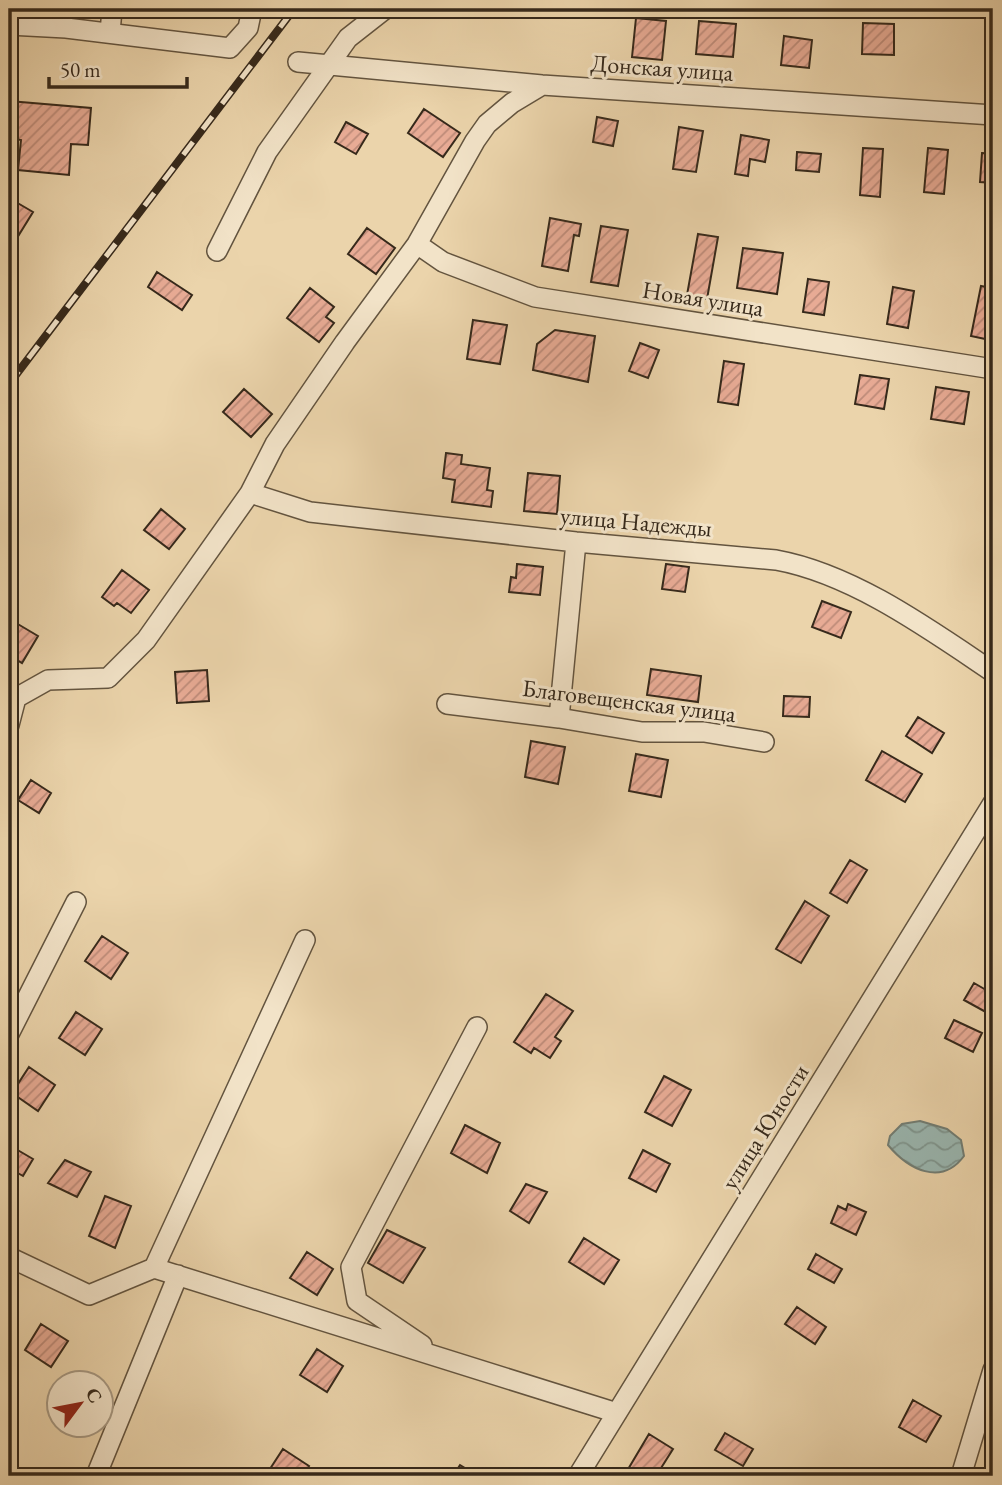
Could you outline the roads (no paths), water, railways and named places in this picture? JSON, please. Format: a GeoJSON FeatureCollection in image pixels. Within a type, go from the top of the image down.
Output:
{"type":"FeatureCollection","features":[{"type":"Feature","properties":{"kind":"street"},"geometry":{"type":"LineString","coordinates":[[110,33],[112,9]]}},
{"type":"Feature","properties":{"kind":"street"},"geometry":{"type":"LineString","coordinates":[[9,25],[110,33],[230,48],[248,28],[253,9]]}},
{"type":"Feature","properties":{"kind":"street"},"geometry":{"type":"LineString","coordinates":[[218,251],[267,152],[348,38],[385,9]]}},
{"type":"Feature","properties":{"kind":"street","name":"Донская улица"},"geometry":{"type":"LineString","coordinates":[[298,62],[542,85],[993,115]]}},
{"type":"Feature","properties":{"kind":"street"},"geometry":{"type":"LineString","coordinates":[[9,725],[16,698],[48,680],[108,678],[146,640],[250,493],[275,444],[417,244],[487,124],[512,103],[542,85]]}},
{"type":"Feature","properties":{"kind":"street","name":"Новая улица"},"geometry":{"type":"LineString","coordinates":[[417,244],[443,262],[535,297],[993,369]]}},
{"type":"Feature","properties":{"kind":"street","name":"улица Надежды"},"geometry":{"type":"LineString","coordinates":[[250,493],[310,512],[576,542],[776,560],[802,565],[883,602],[993,672]]}},
{"type":"Feature","properties":{"kind":"street"},"geometry":{"type":"LineString","coordinates":[[559,718],[576,542]]}},
{"type":"Feature","properties":{"kind":"street","name":"Благовещенская улица"},"geometry":{"type":"LineString","coordinates":[[446,704],[559,718],[642,732],[704,732],[764,742]]}},
{"type":"Feature","properties":{"kind":"street","name":"улица Юности"},"geometry":{"type":"LineString","coordinates":[[578,1476],[993,803]]}},
{"type":"Feature","properties":{"kind":"street"},"geometry":{"type":"LineString","coordinates":[[9,1034],[76,902]]}},
{"type":"Feature","properties":{"kind":"street"},"geometry":{"type":"LineString","coordinates":[[154,1268],[305,940]]}},
{"type":"Feature","properties":{"kind":"street"},"geometry":{"type":"LineString","coordinates":[[440,1358],[357,1301],[351,1267],[477,1027]]}},
{"type":"Feature","properties":{"kind":"street"},"geometry":{"type":"LineString","coordinates":[[9,1257],[89,1295],[154,1268],[617,1413]]}},
{"type":"Feature","properties":{"kind":"street"},"geometry":{"type":"LineString","coordinates":[[96,1476],[178,1275]]}},
{"type":"Feature","properties":{"kind":"street"},"geometry":{"type":"LineString","coordinates":[[961,1476],[993,1370]]}},
{"type":"Feature","properties":{"kind":"water"},"geometry":{"type":"Polygon","coordinates":[[[920,1121],[947,1129],[961,1140],[964,1156],[955,1165],[945,1171],[925,1171],[905,1161],[888,1145],[890,1136],[902,1124],[920,1121]]]}},
{"type":"Feature","properties":{"kind":"railway"},"geometry":{"type":"LineString","coordinates":[[9,384],[294,9]]}}]}
